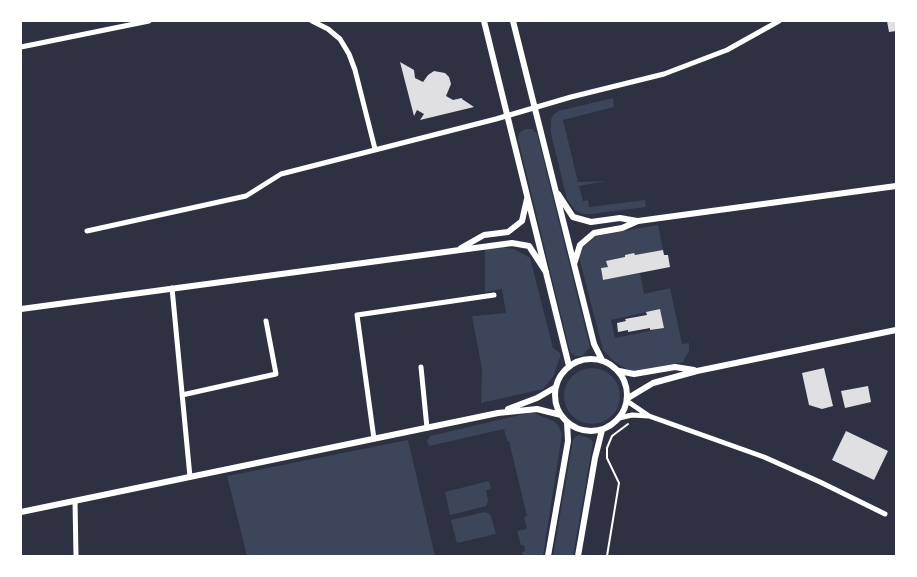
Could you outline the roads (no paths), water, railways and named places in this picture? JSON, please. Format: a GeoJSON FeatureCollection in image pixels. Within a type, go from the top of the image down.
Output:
{"type":"FeatureCollection","features":[{"type":"Feature","properties":{"kind":"street"},"geometry":{"type":"LineString","coordinates":[[21,47],[149,21]]}},
{"type":"Feature","properties":{"kind":"street"},"geometry":{"type":"LineString","coordinates":[[312,21],[328,29],[340,39],[349,54],[355,70],[375,149]]}},
{"type":"Feature","properties":{"kind":"street"},"geometry":{"type":"LineString","coordinates":[[484,21],[569,366]]}},
{"type":"Feature","properties":{"kind":"street"},"geometry":{"type":"LineString","coordinates":[[514,21],[594,344],[602,360]]}},
{"type":"Feature","properties":{"kind":"street"},"geometry":{"type":"LineString","coordinates":[[88,231],[246,196],[281,174],[664,74],[727,50],[778,21]]}},
{"type":"Feature","properties":{"kind":"street"},"geometry":{"type":"LineString","coordinates":[[574,265],[580,245],[594,233],[622,228],[638,221],[896,186]]}},
{"type":"Feature","properties":{"kind":"street"},"geometry":{"type":"LineString","coordinates":[[556,190],[573,217],[591,222],[620,218],[638,221]]}},
{"type":"Feature","properties":{"kind":"street"},"geometry":{"type":"LineString","coordinates":[[458,250],[484,235],[508,232],[515,227],[522,221],[527,198]]}},
{"type":"Feature","properties":{"kind":"street"},"geometry":{"type":"LineString","coordinates":[[21,309],[512,243],[529,246],[546,272]]}},
{"type":"Feature","properties":{"kind":"street"},"geometry":{"type":"LineString","coordinates":[[172,288],[190,477]]}},
{"type":"Feature","properties":{"kind":"street"},"geometry":{"type":"LineString","coordinates":[[374,439],[357,316],[494,296]]}},
{"type":"Feature","properties":{"kind":"street"},"geometry":{"type":"LineString","coordinates":[[182,394],[276,374],[266,321]]}},
{"type":"Feature","properties":{"kind":"street"},"geometry":{"type":"LineString","coordinates":[[627,399],[653,383],[697,371],[896,330]]}},
{"type":"Feature","properties":{"kind":"street"},"geometry":{"type":"LineString","coordinates":[[620,418],[627,399],[627,388],[619,371],[611,364],[590,358],[569,366],[561,375],[556,387],[557,406],[567,422],[577,428],[589,431],[602,430],[620,418],[632,415],[649,416],[764,457],[885,514]]}},
{"type":"Feature","properties":{"kind":"street"},"geometry":{"type":"LineString","coordinates":[[421,367],[427,428]]}},
{"type":"Feature","properties":{"kind":"street"},"geometry":{"type":"LineString","coordinates":[[619,371],[634,374],[675,367],[697,371]]}},
{"type":"Feature","properties":{"kind":"street"},"geometry":{"type":"LineString","coordinates":[[498,413],[536,398],[556,387]]}},
{"type":"Feature","properties":{"kind":"street"},"geometry":{"type":"LineString","coordinates":[[627,399],[649,416]]}},
{"type":"Feature","properties":{"kind":"street"},"geometry":{"type":"LineString","coordinates":[[21,512],[498,413],[538,409],[561,415]]}},
{"type":"Feature","properties":{"kind":"street"},"geometry":{"type":"LineString","coordinates":[[548,556],[568,441],[567,422]]}},
{"type":"Feature","properties":{"kind":"street"},"geometry":{"type":"LineString","coordinates":[[578,556],[595,458],[602,430]]}},
{"type":"Feature","properties":{"kind":"street"},"geometry":{"type":"LineString","coordinates":[[76,500],[76,556]]}}]}
